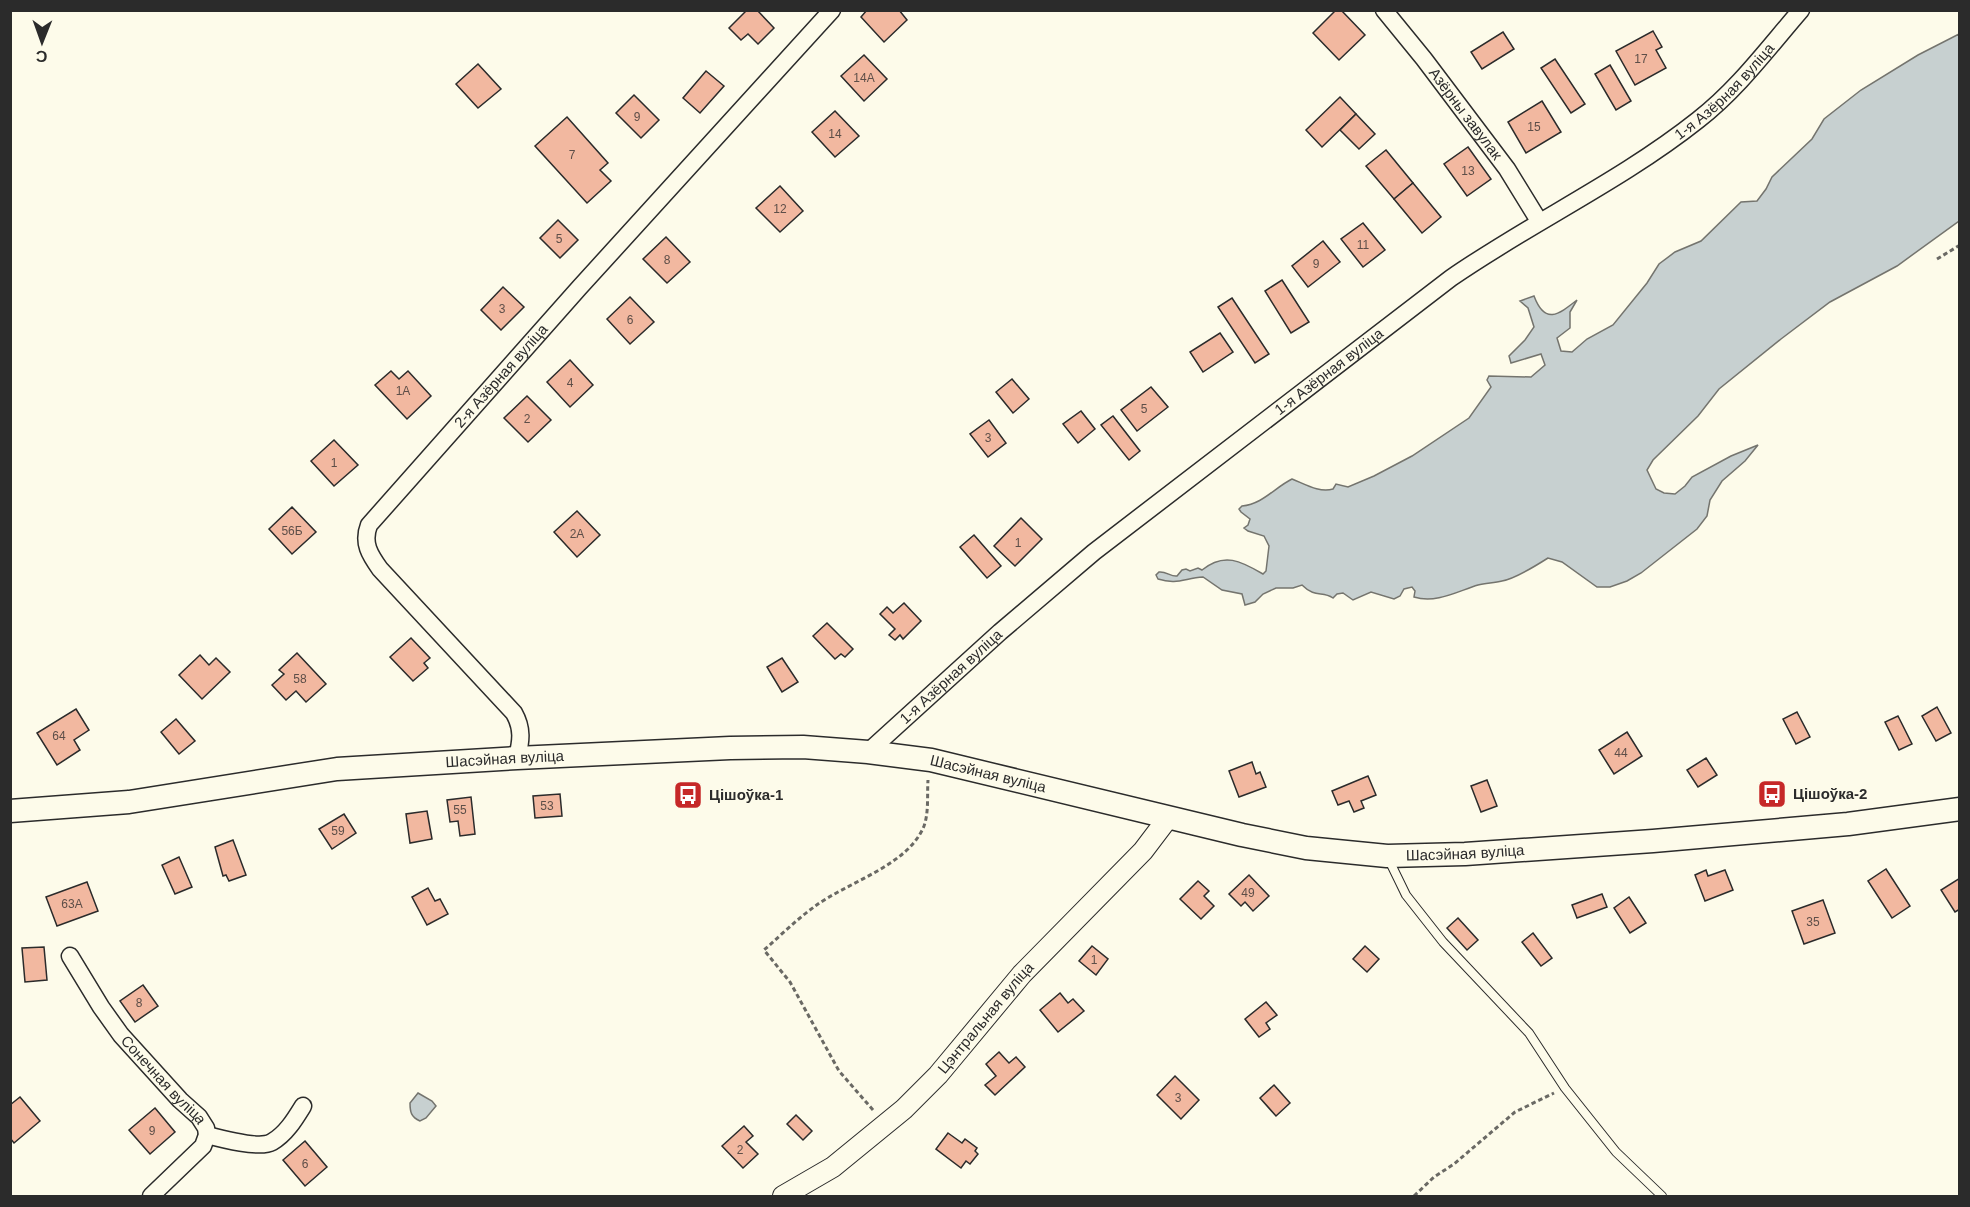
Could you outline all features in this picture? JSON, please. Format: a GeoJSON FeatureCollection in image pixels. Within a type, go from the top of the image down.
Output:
{"type":"FeatureCollection","features":[{"type":"Feature","properties":{"kind":"main road","name":"Шасэйная вуліца"},"geometry":{"type":"LineString","coordinates":[[10,811],[129,802],[337,769],[517,758],[730,748],[803,747],[931,760],[1242,835],[1306,848],[1387,856],[1465,854],[1653,841],[1848,824],[1959,809]]}},
{"type":"Feature","properties":{"kind":"street","name":"2-я Азёрная вуліца"},"geometry":{"type":"LineString","coordinates":[[517,758],[521,740],[520,724],[514,713],[380,569],[366,543],[365,534],[369,525],[587,279],[832,10]]}},
{"type":"Feature","properties":{"kind":"street","name":"Азёрны завулак"},"geometry":{"type":"LineString","coordinates":[[1384,10],[1507,169],[1539,221]]}},
{"type":"Feature","properties":{"kind":"street","name":"1-я Азёрная вуліца"},"geometry":{"type":"LineString","coordinates":[[868,752],[1000,632],[1094,552],[1452,278],[1496,247],[1612,179],[1698,120],[1746,75],[1801,10]]}},
{"type":"Feature","properties":{"kind":"street","name":"Цэнтральная вуліца"},"geometry":{"type":"LineString","coordinates":[[783,1197],[833,1167],[904,1109],[938,1075],[1022,974],[1143,851],[1168,818]]}},
{"type":"Feature","properties":{"kind":"street","name":"Сонечная вуліца"},"geometry":{"type":"LineString","coordinates":[[70,956],[101,1007],[122,1035],[180,1100],[199,1117],[206,1128],[207,1135],[203,1146],[151,1197]]}},
{"type":"Feature","properties":{"kind":"street"},"geometry":{"type":"LineString","coordinates":[[207,1135],[263,1145],[272,1142],[293,1122],[303,1106]]}},
{"type":"Feature","properties":{"kind":"lane"},"geometry":{"type":"LineString","coordinates":[[1387,856],[1406,895],[1443,942],[1529,1033],[1565,1088],[1616,1152],[1662,1197]]}},
{"type":"Feature","properties":{"kind":"path"},"geometry":{"type":"LineString","coordinates":[[1937,259],[1959,245]]}},
{"type":"Feature","properties":{"kind":"path"},"geometry":{"type":"LineString","coordinates":[[886,1125],[839,1071],[790,982],[764,950],[822,902],[903,855],[924,826],[931,760]]}},
{"type":"Feature","properties":{"kind":"path"},"geometry":{"type":"LineString","coordinates":[[1414,1197],[1434,1177],[1454,1164],[1515,1112],[1565,1088]]}},
{"type":"Feature","properties":{"kind":"shaded area"},"geometry":{"type":"Polygon","coordinates":[[[1959,34],[1959,221],[1897,266],[1830,302],[1781,339],[1719,389],[1698,416],[1653,460],[1647,470],[1656,489],[1664,493],[1675,494],[1692,477],[1731,456],[1758,445],[1745,461],[1722,481],[1710,500],[1707,516],[1697,529],[1641,573],[1610,587],[1597,587],[1562,562],[1548,558],[1507,580],[1478,585],[1439,598],[1414,597],[1415,591],[1412,587],[1404,589],[1400,596],[1394,599],[1371,592],[1353,600],[1343,593],[1333,598],[1311,592],[1302,585],[1293,588],[1276,588],[1263,594],[1255,602],[1245,605],[1242,594],[1222,590],[1203,577],[1176,581],[1158,579],[1156,575],[1159,572],[1177,576],[1182,570],[1190,571],[1198,568],[1202,570],[1210,564],[1225,560],[1240,562],[1263,574],[1266,571],[1269,546],[1264,536],[1244,528],[1250,519],[1239,509],[1242,506],[1262,499],[1292,479],[1312,487],[1328,490],[1333,489],[1336,484],[1348,487],[1374,476],[1412,456],[1469,418],[1491,387],[1487,380],[1489,376],[1531,377],[1545,365],[1541,354],[1511,363],[1509,356],[1534,327],[1528,308],[1520,301],[1534,296],[1543,311],[1552,314],[1564,310],[1577,300],[1570,312],[1570,328],[1557,338],[1561,351],[1572,352],[1587,339],[1613,325],[1647,283],[1659,264],[1675,252],[1701,241],[1741,202],[1757,201],[1772,177],[1812,139],[1824,119],[1861,90],[1918,55],[1959,34]]]}},
{"type":"Feature","properties":{"kind":"shaded area"},"geometry":{"type":"Polygon","coordinates":[[[418,1093],[436,1106],[426,1118],[420,1121],[413,1116],[410,1106],[418,1093]]]}},
{"type":"Feature","properties":{"kind":"building"},"geometry":{"type":"Polygon","coordinates":[[[747,10],[757,10],[774,28],[758,44],[748,34],[741,40],[729,28],[747,10]]]}},
{"type":"Feature","properties":{"kind":"building"},"geometry":{"type":"Polygon","coordinates":[[[867,10],[899,10],[907,20],[884,42],[861,17],[867,10]]]}},
{"type":"Feature","properties":{"kind":"building"},"geometry":{"type":"Polygon","coordinates":[[[1336,10],[1341,10],[1365,35],[1339,60],[1313,33],[1336,10]]]}},
{"type":"Feature","properties":{"kind":"building"},"geometry":{"type":"Polygon","coordinates":[[[1653,31],[1662,47],[1656,50],[1666,68],[1635,85],[1616,51],[1653,31]]]}},
{"type":"Feature","properties":{"kind":"building"},"geometry":{"type":"Polygon","coordinates":[[[1503,32],[1514,49],[1482,69],[1471,52],[1503,32]]]}},
{"type":"Feature","properties":{"kind":"building"},"geometry":{"type":"Polygon","coordinates":[[[864,55],[887,79],[864,101],[841,76],[864,55]]]}},
{"type":"Feature","properties":{"kind":"building"},"geometry":{"type":"Polygon","coordinates":[[[1555,59],[1585,104],[1571,113],[1541,68],[1555,59]]]}},
{"type":"Feature","properties":{"kind":"building"},"geometry":{"type":"Polygon","coordinates":[[[478,64],[501,89],[478,108],[456,84],[478,64]]]}},
{"type":"Feature","properties":{"kind":"building"},"geometry":{"type":"Polygon","coordinates":[[[1610,65],[1631,101],[1616,110],[1595,74],[1610,65]]]}},
{"type":"Feature","properties":{"kind":"building"},"geometry":{"type":"Polygon","coordinates":[[[706,71],[724,86],[700,113],[683,98],[706,71]]]}},
{"type":"Feature","properties":{"kind":"building"},"geometry":{"type":"Polygon","coordinates":[[[634,95],[659,120],[641,138],[616,113],[634,95]]]}},
{"type":"Feature","properties":{"kind":"building"},"geometry":{"type":"Polygon","coordinates":[[[1340,97],[1356,114],[1322,147],[1306,130],[1340,97]]]}},
{"type":"Feature","properties":{"kind":"building"},"geometry":{"type":"Polygon","coordinates":[[[1542,101],[1561,132],[1526,153],[1508,122],[1542,101]]]}},
{"type":"Feature","properties":{"kind":"building"},"geometry":{"type":"Polygon","coordinates":[[[835,111],[859,136],[835,157],[812,132],[835,111]]]}},
{"type":"Feature","properties":{"kind":"building"},"geometry":{"type":"Polygon","coordinates":[[[1356,114],[1375,134],[1359,149],[1340,130],[1356,114]]]}},
{"type":"Feature","properties":{"kind":"building"},"geometry":{"type":"Polygon","coordinates":[[[567,117],[608,163],[600,170],[611,181],[587,203],[535,146],[567,117]]]}},
{"type":"Feature","properties":{"kind":"building"},"geometry":{"type":"Polygon","coordinates":[[[1468,147],[1491,179],[1467,196],[1444,164],[1468,147]]]}},
{"type":"Feature","properties":{"kind":"building"},"geometry":{"type":"Polygon","coordinates":[[[1386,150],[1413,183],[1394,199],[1366,166],[1386,150]]]}},
{"type":"Feature","properties":{"kind":"building"},"geometry":{"type":"Polygon","coordinates":[[[1413,183],[1441,217],[1422,233],[1394,199],[1413,183]]]}},
{"type":"Feature","properties":{"kind":"building"},"geometry":{"type":"Polygon","coordinates":[[[780,186],[803,211],[780,232],[756,208],[780,186]]]}},
{"type":"Feature","properties":{"kind":"building"},"geometry":{"type":"Polygon","coordinates":[[[558,220],[578,240],[560,258],[540,238],[558,220]]]}},
{"type":"Feature","properties":{"kind":"building"},"geometry":{"type":"Polygon","coordinates":[[[1363,223],[1385,250],[1363,267],[1341,239],[1363,223]]]}},
{"type":"Feature","properties":{"kind":"building"},"geometry":{"type":"Polygon","coordinates":[[[666,237],[690,262],[667,283],[643,259],[666,237]]]}},
{"type":"Feature","properties":{"kind":"building"},"geometry":{"type":"Polygon","coordinates":[[[1323,241],[1340,262],[1308,287],[1292,266],[1323,241]]]}},
{"type":"Feature","properties":{"kind":"building"},"geometry":{"type":"Polygon","coordinates":[[[1282,280],[1309,322],[1291,333],[1265,291],[1282,280]]]}},
{"type":"Feature","properties":{"kind":"building"},"geometry":{"type":"Polygon","coordinates":[[[503,287],[524,307],[501,330],[481,310],[503,287]]]}},
{"type":"Feature","properties":{"kind":"building"},"geometry":{"type":"Polygon","coordinates":[[[630,297],[654,322],[630,344],[607,319],[630,297]]]}},
{"type":"Feature","properties":{"kind":"building"},"geometry":{"type":"Polygon","coordinates":[[[1232,298],[1269,354],[1255,363],[1218,307],[1232,298]]]}},
{"type":"Feature","properties":{"kind":"building"},"geometry":{"type":"Polygon","coordinates":[[[1220,333],[1233,352],[1203,372],[1190,352],[1220,333]]]}},
{"type":"Feature","properties":{"kind":"building"},"geometry":{"type":"Polygon","coordinates":[[[570,360],[593,385],[570,407],[547,382],[570,360]]]}},
{"type":"Feature","properties":{"kind":"building"},"geometry":{"type":"Polygon","coordinates":[[[391,371],[399,379],[408,371],[431,396],[407,419],[375,385],[391,371]]]}},
{"type":"Feature","properties":{"kind":"building"},"geometry":{"type":"Polygon","coordinates":[[[1012,379],[1029,399],[1013,413],[996,392],[1012,379]]]}},
{"type":"Feature","properties":{"kind":"building"},"geometry":{"type":"Polygon","coordinates":[[[1151,387],[1168,407],[1137,431],[1121,410],[1151,387]]]}},
{"type":"Feature","properties":{"kind":"building"},"geometry":{"type":"Polygon","coordinates":[[[527,396],[551,420],[528,442],[504,418],[527,396]]]}},
{"type":"Feature","properties":{"kind":"building"},"geometry":{"type":"Polygon","coordinates":[[[1081,411],[1095,429],[1078,443],[1063,424],[1081,411]]]}},
{"type":"Feature","properties":{"kind":"building"},"geometry":{"type":"Polygon","coordinates":[[[1113,416],[1140,451],[1129,460],[1101,425],[1113,416]]]}},
{"type":"Feature","properties":{"kind":"building"},"geometry":{"type":"Polygon","coordinates":[[[989,420],[1006,443],[988,457],[970,434],[989,420]]]}},
{"type":"Feature","properties":{"kind":"building"},"geometry":{"type":"Polygon","coordinates":[[[334,440],[358,465],[334,486],[311,461],[334,440]]]}},
{"type":"Feature","properties":{"kind":"building"},"geometry":{"type":"Polygon","coordinates":[[[292,507],[316,532],[292,554],[269,529],[292,507]]]}},
{"type":"Feature","properties":{"kind":"building"},"geometry":{"type":"Polygon","coordinates":[[[577,511],[600,535],[577,557],[554,532],[577,511]]]}},
{"type":"Feature","properties":{"kind":"building"},"geometry":{"type":"Polygon","coordinates":[[[1021,518],[1042,539],[1015,566],[994,546],[1021,518]]]}},
{"type":"Feature","properties":{"kind":"building"},"geometry":{"type":"Polygon","coordinates":[[[974,535],[1001,566],[987,578],[960,547],[974,535]]]}},
{"type":"Feature","properties":{"kind":"building"},"geometry":{"type":"Polygon","coordinates":[[[904,603],[921,621],[903,639],[900,635],[895,640],[889,635],[895,629],[880,614],[887,607],[893,613],[904,603]]]}},
{"type":"Feature","properties":{"kind":"building"},"geometry":{"type":"Polygon","coordinates":[[[827,623],[853,649],[845,657],[841,654],[835,659],[813,636],[827,623]]]}},
{"type":"Feature","properties":{"kind":"building"},"geometry":{"type":"Polygon","coordinates":[[[411,638],[430,658],[424,663],[428,668],[413,681],[390,657],[411,638]]]}},
{"type":"Feature","properties":{"kind":"building"},"geometry":{"type":"Polygon","coordinates":[[[297,653],[326,684],[306,702],[296,691],[286,700],[272,685],[284,674],[279,670],[297,653]]]}},
{"type":"Feature","properties":{"kind":"building"},"geometry":{"type":"Polygon","coordinates":[[[200,655],[209,665],[216,658],[230,672],[202,699],[179,675],[200,655]]]}},
{"type":"Feature","properties":{"kind":"building"},"geometry":{"type":"Polygon","coordinates":[[[782,658],[798,682],[782,692],[767,667],[782,658]]]}},
{"type":"Feature","properties":{"kind":"building"},"geometry":{"type":"Polygon","coordinates":[[[1937,707],[1951,733],[1936,741],[1922,716],[1937,707]]]}},
{"type":"Feature","properties":{"kind":"building"},"geometry":{"type":"Polygon","coordinates":[[[76,709],[89,730],[74,740],[80,750],[57,765],[37,733],[76,709]]]}},
{"type":"Feature","properties":{"kind":"building"},"geometry":{"type":"Polygon","coordinates":[[[1797,712],[1810,737],[1796,744],[1783,719],[1797,712]]]}},
{"type":"Feature","properties":{"kind":"building"},"geometry":{"type":"Polygon","coordinates":[[[1898,716],[1912,744],[1899,750],[1885,722],[1898,716]]]}},
{"type":"Feature","properties":{"kind":"building"},"geometry":{"type":"Polygon","coordinates":[[[176,719],[195,741],[179,754],[161,732],[176,719]]]}},
{"type":"Feature","properties":{"kind":"building"},"geometry":{"type":"Polygon","coordinates":[[[1627,732],[1642,756],[1614,774],[1599,750],[1627,732]]]}},
{"type":"Feature","properties":{"kind":"building"},"geometry":{"type":"Polygon","coordinates":[[[1706,758],[1717,775],[1698,787],[1687,770],[1706,758]]]}},
{"type":"Feature","properties":{"kind":"building"},"geometry":{"type":"Polygon","coordinates":[[[1252,762],[1256,774],[1260,772],[1266,787],[1239,797],[1229,771],[1252,762]]]}},
{"type":"Feature","properties":{"kind":"building"},"geometry":{"type":"Polygon","coordinates":[[[1368,776],[1376,795],[1361,801],[1364,808],[1354,812],[1349,801],[1338,805],[1332,791],[1368,776]]]}},
{"type":"Feature","properties":{"kind":"building"},"geometry":{"type":"Polygon","coordinates":[[[1487,780],[1497,806],[1481,812],[1471,786],[1487,780]]]}},
{"type":"Feature","properties":{"kind":"building"},"geometry":{"type":"Polygon","coordinates":[[[560,794],[562,816],[535,818],[533,796],[560,794]]]}},
{"type":"Feature","properties":{"kind":"building"},"geometry":{"type":"Polygon","coordinates":[[[471,797],[475,834],[460,836],[458,821],[450,822],[447,800],[471,797]]]}},
{"type":"Feature","properties":{"kind":"building"},"geometry":{"type":"Polygon","coordinates":[[[427,811],[432,839],[410,843],[406,814],[427,811]]]}},
{"type":"Feature","properties":{"kind":"building"},"geometry":{"type":"Polygon","coordinates":[[[344,814],[356,833],[332,849],[319,829],[344,814]]]}},
{"type":"Feature","properties":{"kind":"building"},"geometry":{"type":"Polygon","coordinates":[[[233,840],[246,875],[229,881],[226,875],[223,876],[215,847],[233,840]]]}},
{"type":"Feature","properties":{"kind":"building"},"geometry":{"type":"Polygon","coordinates":[[[179,857],[192,887],[175,894],[162,865],[179,857]]]}},
{"type":"Feature","properties":{"kind":"building"},"geometry":{"type":"Polygon","coordinates":[[[1886,869],[1910,906],[1892,918],[1868,881],[1886,869]]]}},
{"type":"Feature","properties":{"kind":"building"},"geometry":{"type":"Polygon","coordinates":[[[1706,870],[1708,876],[1725,870],[1733,890],[1705,901],[1695,875],[1706,870]]]}},
{"type":"Feature","properties":{"kind":"building"},"geometry":{"type":"Polygon","coordinates":[[[1249,875],[1269,896],[1253,911],[1245,902],[1241,906],[1229,894],[1249,875]]]}},
{"type":"Feature","properties":{"kind":"building"},"geometry":{"type":"Polygon","coordinates":[[[1960,878],[1960,909],[1955,912],[1941,890],[1960,878]]]}},
{"type":"Feature","properties":{"kind":"building"},"geometry":{"type":"Polygon","coordinates":[[[1198,881],[1209,891],[1204,896],[1214,906],[1201,919],[1180,899],[1198,881]]]}},
{"type":"Feature","properties":{"kind":"building"},"geometry":{"type":"Polygon","coordinates":[[[87,882],[98,911],[57,926],[46,897],[87,882]]]}},
{"type":"Feature","properties":{"kind":"building"},"geometry":{"type":"Polygon","coordinates":[[[428,888],[435,901],[440,899],[448,914],[427,925],[412,897],[428,888]]]}},
{"type":"Feature","properties":{"kind":"building"},"geometry":{"type":"Polygon","coordinates":[[[1602,894],[1607,907],[1577,918],[1572,905],[1602,894]]]}},
{"type":"Feature","properties":{"kind":"building"},"geometry":{"type":"Polygon","coordinates":[[[1629,897],[1646,923],[1630,933],[1614,908],[1629,897]]]}},
{"type":"Feature","properties":{"kind":"building"},"geometry":{"type":"Polygon","coordinates":[[[1823,900],[1835,933],[1804,944],[1792,911],[1823,900]]]}},
{"type":"Feature","properties":{"kind":"building"},"geometry":{"type":"Polygon","coordinates":[[[1458,918],[1478,940],[1467,950],[1447,928],[1458,918]]]}},
{"type":"Feature","properties":{"kind":"building"},"geometry":{"type":"Polygon","coordinates":[[[1533,933],[1552,958],[1541,966],[1522,942],[1533,933]]]}},
{"type":"Feature","properties":{"kind":"building"},"geometry":{"type":"Polygon","coordinates":[[[1092,946],[1108,959],[1096,975],[1079,961],[1092,946]]]}},
{"type":"Feature","properties":{"kind":"building"},"geometry":{"type":"Polygon","coordinates":[[[1365,946],[1379,959],[1367,972],[1353,959],[1365,946]]]}},
{"type":"Feature","properties":{"kind":"building"},"geometry":{"type":"Polygon","coordinates":[[[44,947],[47,980],[25,982],[22,948],[44,947]]]}},
{"type":"Feature","properties":{"kind":"building"},"geometry":{"type":"Polygon","coordinates":[[[143,985],[158,1006],[135,1022],[120,1001],[143,985]]]}},
{"type":"Feature","properties":{"kind":"building"},"geometry":{"type":"Polygon","coordinates":[[[1060,993],[1068,1003],[1073,999],[1084,1011],[1058,1032],[1040,1010],[1060,993]]]}},
{"type":"Feature","properties":{"kind":"building"},"geometry":{"type":"Polygon","coordinates":[[[1266,1002],[1277,1015],[1266,1023],[1270,1029],[1259,1037],[1245,1019],[1266,1002]]]}},
{"type":"Feature","properties":{"kind":"building"},"geometry":{"type":"Polygon","coordinates":[[[999,1052],[1009,1063],[1016,1057],[1025,1067],[995,1095],[985,1085],[996,1076],[986,1064],[999,1052]]]}},
{"type":"Feature","properties":{"kind":"building"},"geometry":{"type":"Polygon","coordinates":[[[1175,1076],[1199,1100],[1181,1119],[1157,1095],[1175,1076]]]}},
{"type":"Feature","properties":{"kind":"building"},"geometry":{"type":"Polygon","coordinates":[[[1274,1085],[1290,1103],[1276,1116],[1260,1098],[1274,1085]]]}},
{"type":"Feature","properties":{"kind":"building"},"geometry":{"type":"Polygon","coordinates":[[[20,1097],[40,1121],[14,1143],[10,1138],[10,1105],[20,1097]]]}},
{"type":"Feature","properties":{"kind":"building"},"geometry":{"type":"Polygon","coordinates":[[[155,1108],[175,1132],[150,1154],[129,1130],[155,1108]]]}},
{"type":"Feature","properties":{"kind":"building"},"geometry":{"type":"Polygon","coordinates":[[[796,1115],[812,1131],[803,1140],[787,1124],[796,1115]]]}},
{"type":"Feature","properties":{"kind":"building"},"geometry":{"type":"Polygon","coordinates":[[[744,1126],[753,1136],[746,1142],[758,1154],[743,1168],[722,1146],[744,1126]]]}},
{"type":"Feature","properties":{"kind":"building"},"geometry":{"type":"Polygon","coordinates":[[[948,1133],[962,1143],[965,1139],[977,1148],[975,1151],[978,1154],[970,1164],[966,1161],[961,1168],[936,1149],[948,1133]]]}},
{"type":"Feature","properties":{"kind":"building"},"geometry":{"type":"Polygon","coordinates":[[[305,1141],[327,1167],[305,1186],[283,1160],[305,1141]]]}},
{"type":"Feature","properties":{"kind":"place","name":"Цішоўка-2"},"geometry":{"type":"Point","coordinates":[1772,794]}},
{"type":"Feature","properties":{"kind":"place","name":"Цішоўка-1"},"geometry":{"type":"Point","coordinates":[688,795]}}]}
